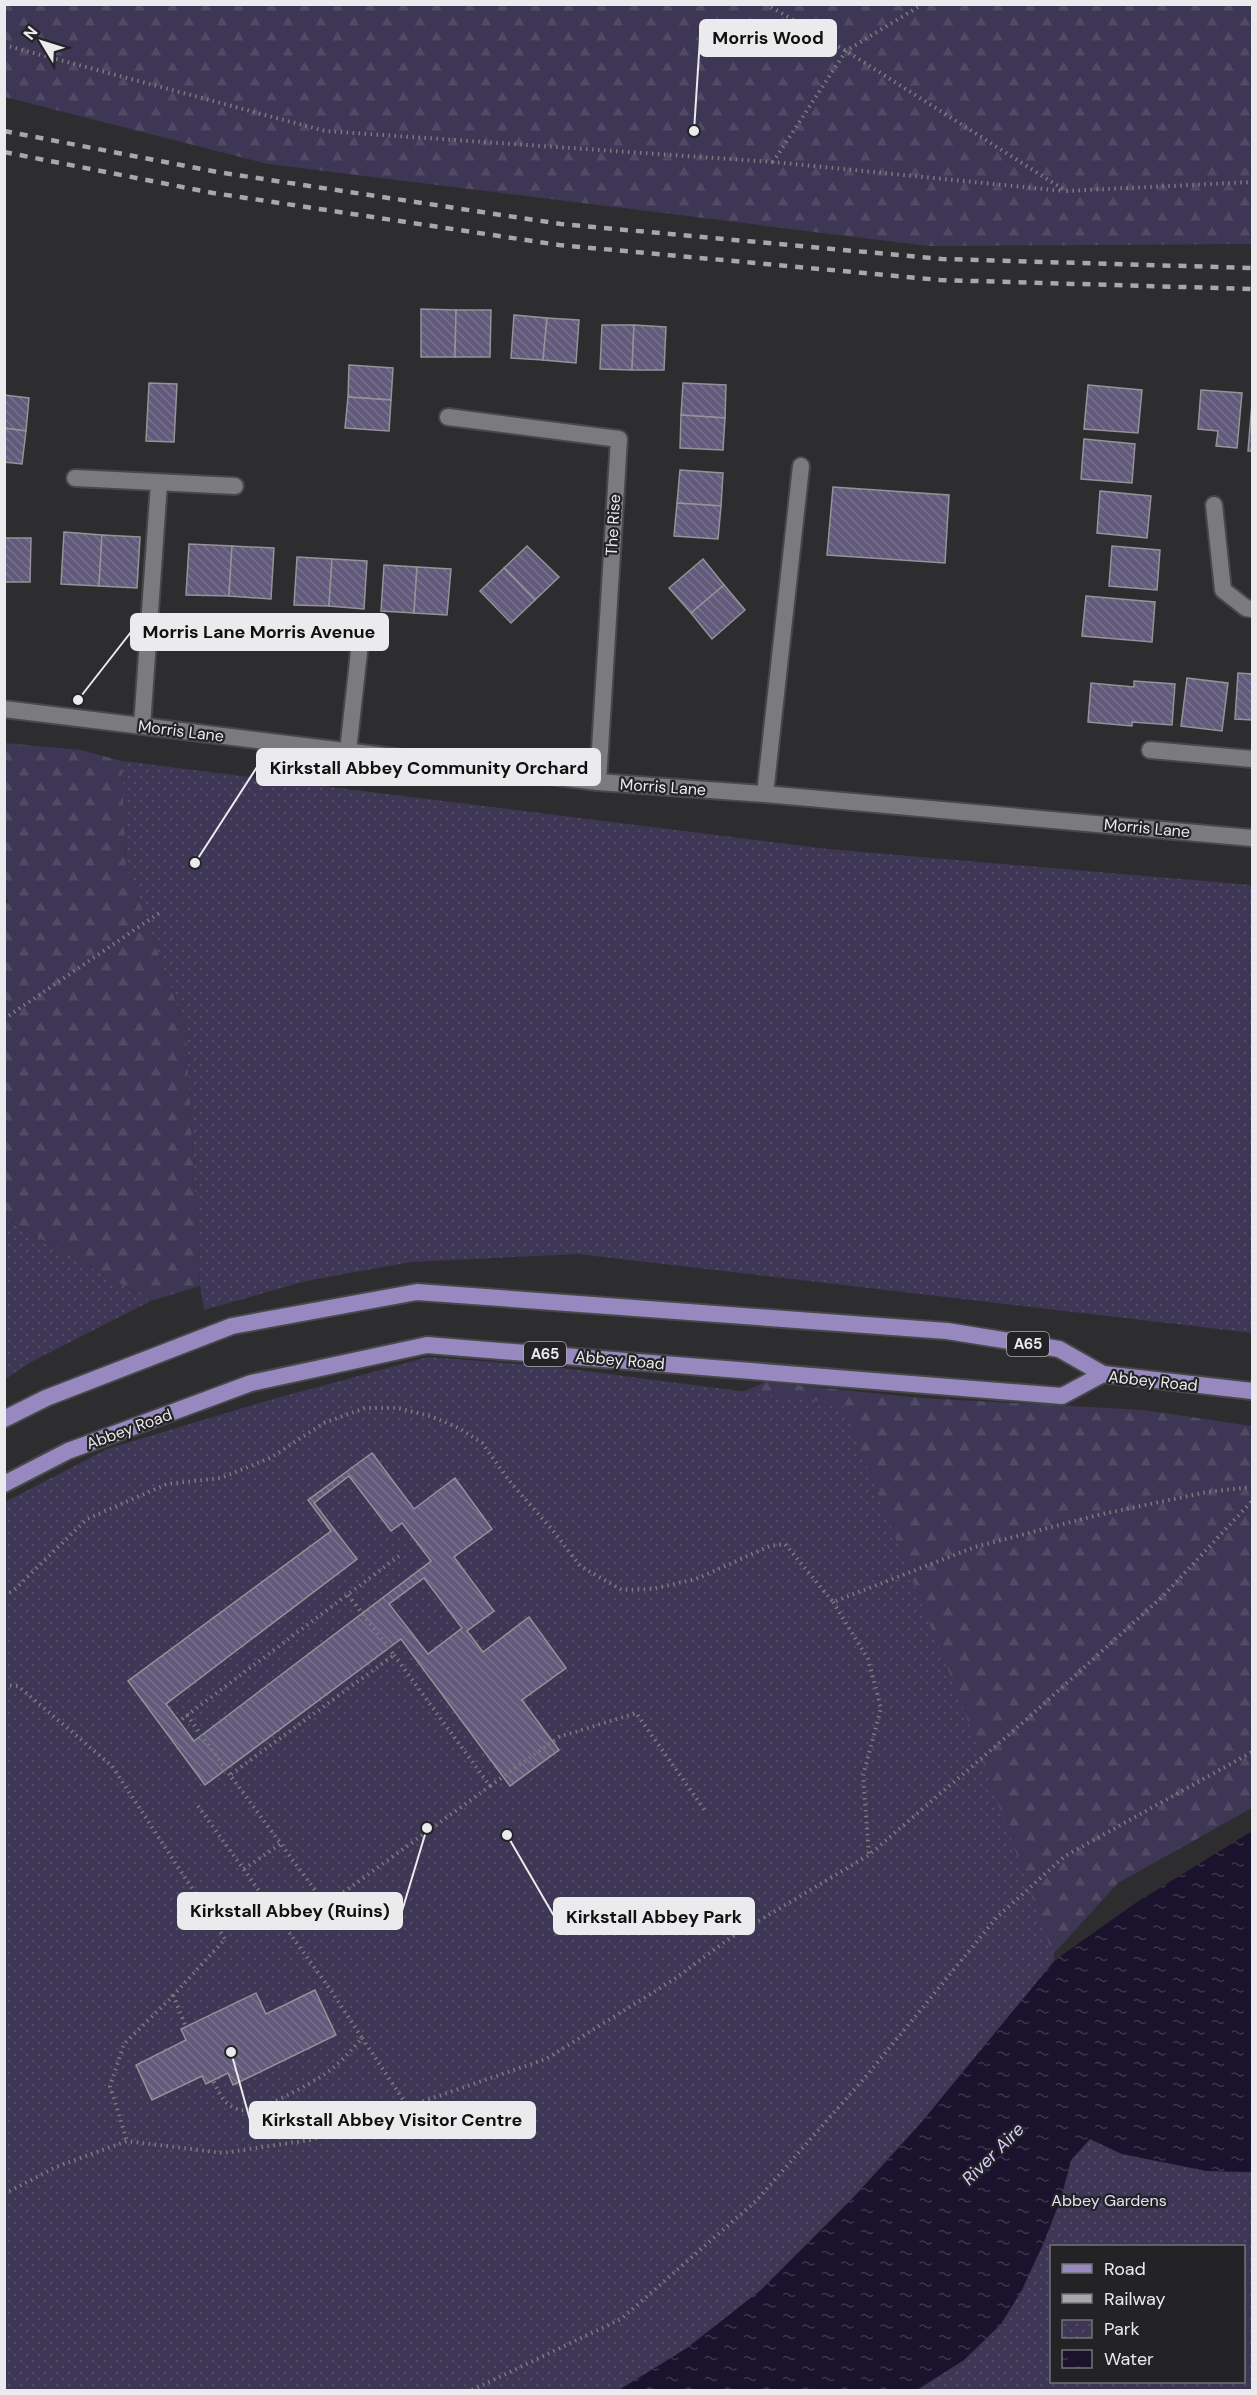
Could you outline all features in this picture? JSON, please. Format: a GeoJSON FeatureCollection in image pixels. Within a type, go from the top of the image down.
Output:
{"type":"FeatureCollection","features":[{"type":"Feature","properties":{"kind":"main road","name":"A65"},"geometry":{"type":"LineString","coordinates":[[4,1419],[46,1398],[232,1326],[417,1292],[946,1331],[1059,1349],[1103,1374]]}},
{"type":"Feature","properties":{"kind":"main road","name":"Abbey Road"},"geometry":{"type":"LineString","coordinates":[[4,1484],[69,1451],[251,1383],[427,1345],[1062,1396],[1103,1374],[1252,1391]]}},
{"type":"Feature","properties":{"kind":"street","name":"The Rise"},"geometry":{"type":"LineString","coordinates":[[448,417],[619,439],[598,782]]}},
{"type":"Feature","properties":{"kind":"street"},"geometry":{"type":"LineString","coordinates":[[765,794],[801,466]]}},
{"type":"Feature","properties":{"kind":"street"},"geometry":{"type":"LineString","coordinates":[[75,478],[235,486]]}},
{"type":"Feature","properties":{"kind":"street"},"geometry":{"type":"LineString","coordinates":[[142,726],[159,483]]}},
{"type":"Feature","properties":{"kind":"street"},"geometry":{"type":"LineString","coordinates":[[1214,505],[1223,590],[1246,608],[1252,609]]}},
{"type":"Feature","properties":{"kind":"street"},"geometry":{"type":"LineString","coordinates":[[348,752],[362,634]]}},
{"type":"Feature","properties":{"kind":"street","name":"Morris Lane"},"geometry":{"type":"LineString","coordinates":[[4,709],[598,782],[765,794],[1252,838]]}},
{"type":"Feature","properties":{"kind":"street"},"geometry":{"type":"LineString","coordinates":[[1150,750],[1252,759]]}},
{"type":"Feature","properties":{"kind":"path"},"geometry":{"type":"LineString","coordinates":[[766,4],[846,51],[1066,191]]}},
{"type":"Feature","properties":{"kind":"path"},"geometry":{"type":"LineString","coordinates":[[773,162],[846,51],[923,4]]}},
{"type":"Feature","properties":{"kind":"path"},"geometry":{"type":"LineString","coordinates":[[4,45],[324,131],[773,162],[1066,191],[1252,182]]}},
{"type":"Feature","properties":{"kind":"path"},"geometry":{"type":"LineString","coordinates":[[4,1019],[162,911]]}},
{"type":"Feature","properties":{"kind":"path"},"geometry":{"type":"LineString","coordinates":[[4,1595],[13,1591],[87,1519],[167,1484],[221,1478],[270,1458],[324,1423],[365,1408],[398,1408],[433,1417],[459,1428],[482,1443],[511,1483],[555,1533],[580,1566],[622,1590],[652,1589],[696,1579],[770,1546],[785,1544],[833,1602],[868,1659],[881,1708],[863,1776],[869,1855]]}},
{"type":"Feature","properties":{"kind":"path"},"geometry":{"type":"LineString","coordinates":[[833,1602],[975,1547],[1098,1515],[1207,1492],[1252,1487]]}},
{"type":"Feature","properties":{"kind":"path"},"geometry":{"type":"LineString","coordinates":[[4,2194],[56,2167],[127,2141],[223,2153],[310,2140],[546,2059],[674,1980],[730,1938],[869,1855],[1028,1719],[1163,1596],[1252,1501]]}},
{"type":"Feature","properties":{"kind":"path"},"geometry":{"type":"LineString","coordinates":[[182,1719],[399,1556]]}},
{"type":"Feature","properties":{"kind":"path"},"geometry":{"type":"LineString","coordinates":[[348,1595],[490,1786]]}},
{"type":"Feature","properties":{"kind":"path"},"geometry":{"type":"LineString","coordinates":[[230,1774],[394,1655]]}},
{"type":"Feature","properties":{"kind":"path"},"geometry":{"type":"LineString","coordinates":[[4,1685],[18,1686],[112,1766],[225,1939],[124,2044],[110,2086],[127,2141]]}},
{"type":"Feature","properties":{"kind":"path"},"geometry":{"type":"LineString","coordinates":[[186,1715],[326,1905],[559,1737],[636,1713],[706,1812]]}},
{"type":"Feature","properties":{"kind":"path"},"geometry":{"type":"LineString","coordinates":[[472,2391],[621,2319],[756,2200],[868,2074],[997,1917],[1065,1856],[1252,1752]]}},
{"type":"Feature","properties":{"kind":"path"},"geometry":{"type":"LineString","coordinates":[[198,1806],[408,2107]]}},
{"type":"Feature","properties":{"kind":"path"},"geometry":{"type":"LineString","coordinates":[[244,1869],[282,1843]]}},
{"type":"Feature","properties":{"kind":"path"},"geometry":{"type":"LineString","coordinates":[[173,1995],[186,2027]]}},
{"type":"Feature","properties":{"kind":"path"},"geometry":{"type":"LineString","coordinates":[[213,2080],[223,2101],[241,2111],[267,2105],[326,2073],[350,2053],[362,2038]]}},
{"type":"Feature","properties":{"kind":"green space"},"geometry":{"type":"Polygon","coordinates":[[[4,5],[1252,5],[1252,244],[928,246],[268,164],[5,97],[4,5]]]}},
{"type":"Feature","properties":{"kind":"green space"},"geometry":{"type":"Polygon","coordinates":[[[5,743],[81,750],[122,761],[126,864],[186,1030],[200,1286],[151,1301],[5,1219],[4,904],[8,903],[4,890],[5,743]]]}},
{"type":"Feature","properties":{"kind":"green space"},"geometry":{"type":"Polygon","coordinates":[[[122,761],[828,849],[1252,885],[1252,1333],[578,1254],[411,1262],[306,1281],[204,1310],[200,1286],[186,1030],[126,864],[122,761]]]}},
{"type":"Feature","properties":{"kind":"green space"},"geometry":{"type":"Polygon","coordinates":[[[5,1219],[151,1301],[33,1361],[5,1379],[5,1219]]]}},
{"type":"Feature","properties":{"kind":"green space"},"geometry":{"type":"Polygon","coordinates":[[[428,1357],[547,1366],[842,1404],[964,1710],[1055,1960],[920,2124],[852,2199],[761,2290],[687,2348],[619,2390],[5,2390],[5,1502],[107,1449],[266,1401],[428,1357]]]}},
{"type":"Feature","properties":{"kind":"green space"},"geometry":{"type":"Polygon","coordinates":[[[766,1382],[922,1398],[1144,1410],[1252,1426],[1252,1808],[1118,1883],[714,2327],[387,2390],[705,1408],[766,1382]]]}},
{"type":"Feature","properties":{"kind":"green space","name":"Abbey Gardens"},"geometry":{"type":"Polygon","coordinates":[[[1090,2139],[1122,2154],[1207,2171],[1252,2172],[1252,2390],[917,2390],[1044,2242],[1061,2198],[1071,2160],[1090,2139]]]}},
{"type":"Feature","properties":{"kind":"water","name":"River Aire"},"geometry":{"type":"Polygon","coordinates":[[[1252,1831],[1252,2172],[1207,2171],[1122,2154],[1090,2139],[1071,2160],[1061,2198],[1044,2242],[1022,2290],[1001,2324],[964,2360],[917,2390],[619,2390],[687,2348],[761,2290],[852,2199],[920,2124],[1055,1960],[1137,1902],[1252,1831]]]}},
{"type":"Feature","properties":{"kind":"building"},"geometry":{"type":"Polygon","coordinates":[[[421,309],[456,310],[455,357],[421,357],[421,309]]]}},
{"type":"Feature","properties":{"kind":"building"},"geometry":{"type":"Polygon","coordinates":[[[456,310],[491,310],[490,357],[455,357],[456,310]]]}},
{"type":"Feature","properties":{"kind":"building"},"geometry":{"type":"Polygon","coordinates":[[[514,315],[547,318],[543,360],[511,358],[514,315]]]}},
{"type":"Feature","properties":{"kind":"building"},"geometry":{"type":"Polygon","coordinates":[[[547,318],[579,320],[576,363],[543,360],[547,318]]]}},
{"type":"Feature","properties":{"kind":"building"},"geometry":{"type":"Polygon","coordinates":[[[602,325],[634,325],[632,370],[600,369],[602,325]]]}},
{"type":"Feature","properties":{"kind":"building"},"geometry":{"type":"Polygon","coordinates":[[[634,325],[666,327],[664,370],[632,370],[634,325]]]}},
{"type":"Feature","properties":{"kind":"building"},"geometry":{"type":"Polygon","coordinates":[[[349,365],[393,368],[391,400],[348,397],[349,365]]]}},
{"type":"Feature","properties":{"kind":"building"},"geometry":{"type":"Polygon","coordinates":[[[149,383],[177,384],[174,442],[146,441],[149,383]]]}},
{"type":"Feature","properties":{"kind":"building"},"geometry":{"type":"Polygon","coordinates":[[[683,383],[726,385],[725,418],[681,415],[683,383]]]}},
{"type":"Feature","properties":{"kind":"building"},"geometry":{"type":"Polygon","coordinates":[[[1088,385],[1142,390],[1138,433],[1084,429],[1088,385]]]}},
{"type":"Feature","properties":{"kind":"building"},"geometry":{"type":"Polygon","coordinates":[[[1201,390],[1242,393],[1237,448],[1216,446],[1218,431],[1198,429],[1201,390]]]}},
{"type":"Feature","properties":{"kind":"building"},"geometry":{"type":"Polygon","coordinates":[[[4,395],[29,398],[26,431],[4,428],[4,395]]]}},
{"type":"Feature","properties":{"kind":"building"},"geometry":{"type":"Polygon","coordinates":[[[348,397],[391,400],[389,431],[345,428],[348,397]]]}},
{"type":"Feature","properties":{"kind":"building"},"geometry":{"type":"Polygon","coordinates":[[[1252,403],[1252,451],[1248,451],[1252,403]]]}},
{"type":"Feature","properties":{"kind":"building"},"geometry":{"type":"Polygon","coordinates":[[[681,415],[725,418],[723,450],[680,448],[681,415]]]}},
{"type":"Feature","properties":{"kind":"building"},"geometry":{"type":"Polygon","coordinates":[[[4,428],[26,431],[22,464],[4,462],[4,428]]]}},
{"type":"Feature","properties":{"kind":"building"},"geometry":{"type":"Polygon","coordinates":[[[1084,439],[1135,444],[1132,483],[1081,479],[1084,439]]]}},
{"type":"Feature","properties":{"kind":"building"},"geometry":{"type":"Polygon","coordinates":[[[680,470],[723,473],[721,506],[677,503],[680,470]]]}},
{"type":"Feature","properties":{"kind":"building"},"geometry":{"type":"Polygon","coordinates":[[[833,487],[949,495],[945,563],[827,555],[833,487]]]}},
{"type":"Feature","properties":{"kind":"building"},"geometry":{"type":"Polygon","coordinates":[[[1100,491],[1151,496],[1147,538],[1097,533],[1100,491]]]}},
{"type":"Feature","properties":{"kind":"building"},"geometry":{"type":"Polygon","coordinates":[[[677,503],[721,506],[718,539],[674,536],[677,503]]]}},
{"type":"Feature","properties":{"kind":"building"},"geometry":{"type":"Polygon","coordinates":[[[64,532],[102,535],[99,586],[61,584],[64,532]]]}},
{"type":"Feature","properties":{"kind":"building"},"geometry":{"type":"Polygon","coordinates":[[[102,535],[140,537],[137,588],[99,586],[102,535]]]}},
{"type":"Feature","properties":{"kind":"building"},"geometry":{"type":"Polygon","coordinates":[[[4,538],[31,538],[30,582],[4,582],[4,538]]]}},
{"type":"Feature","properties":{"kind":"building"},"geometry":{"type":"Polygon","coordinates":[[[189,544],[232,546],[229,596],[186,595],[189,544]]]}},
{"type":"Feature","properties":{"kind":"building"},"geometry":{"type":"Polygon","coordinates":[[[232,546],[274,548],[271,599],[229,596],[232,546]]]}},
{"type":"Feature","properties":{"kind":"building"},"geometry":{"type":"Polygon","coordinates":[[[527,546],[559,577],[535,600],[504,568],[527,546]]]}},
{"type":"Feature","properties":{"kind":"building"},"geometry":{"type":"Polygon","coordinates":[[[1112,546],[1160,550],[1157,590],[1109,586],[1112,546]]]}},
{"type":"Feature","properties":{"kind":"building"},"geometry":{"type":"Polygon","coordinates":[[[297,557],[332,559],[329,606],[294,605],[297,557]]]}},
{"type":"Feature","properties":{"kind":"building"},"geometry":{"type":"Polygon","coordinates":[[[332,559],[367,561],[364,609],[329,606],[332,559]]]}},
{"type":"Feature","properties":{"kind":"building"},"geometry":{"type":"Polygon","coordinates":[[[703,559],[724,585],[691,613],[669,588],[703,559]]]}},
{"type":"Feature","properties":{"kind":"building"},"geometry":{"type":"Polygon","coordinates":[[[384,565],[417,567],[414,613],[381,611],[384,565]]]}},
{"type":"Feature","properties":{"kind":"building"},"geometry":{"type":"Polygon","coordinates":[[[417,567],[451,569],[447,615],[414,613],[417,567]]]}},
{"type":"Feature","properties":{"kind":"building"},"geometry":{"type":"Polygon","coordinates":[[[504,568],[535,600],[511,623],[480,591],[504,568]]]}},
{"type":"Feature","properties":{"kind":"building"},"geometry":{"type":"Polygon","coordinates":[[[724,585],[745,610],[712,639],[691,613],[724,585]]]}},
{"type":"Feature","properties":{"kind":"building"},"geometry":{"type":"Polygon","coordinates":[[[1086,596],[1155,602],[1152,642],[1082,636],[1086,596]]]}},
{"type":"Feature","properties":{"kind":"building"},"geometry":{"type":"Polygon","coordinates":[[[1238,673],[1252,674],[1252,720],[1235,719],[1238,673]]]}},
{"type":"Feature","properties":{"kind":"building"},"geometry":{"type":"Polygon","coordinates":[[[1187,678],[1228,683],[1222,731],[1181,726],[1187,678]]]}},
{"type":"Feature","properties":{"kind":"building"},"geometry":{"type":"Polygon","coordinates":[[[1134,681],[1175,684],[1172,725],[1132,722],[1132,726],[1088,722],[1091,683],[1134,687],[1134,681]]]}},
{"type":"Feature","properties":{"kind":"building"},"geometry":{"type":"Polygon","coordinates":[[[372,1453],[414,1509],[455,1478],[492,1529],[454,1557],[494,1611],[467,1631],[483,1652],[529,1617],[566,1668],[522,1700],[559,1750],[510,1786],[401,1639],[205,1785],[128,1681],[331,1531],[308,1500],[372,1453]],[[349,1476],[314,1503],[357,1559],[166,1704],[194,1741],[431,1561],[402,1523],[391,1531],[349,1476]],[[424,1578],[389,1604],[428,1654],[462,1628],[424,1578]]]}},
{"type":"Feature","properties":{"kind":"building"},"geometry":{"type":"Polygon","coordinates":[[[315,1990],[336,2035],[233,2085],[228,2073],[206,2084],[202,2076],[152,2100],[136,2065],[186,2040],[181,2029],[256,1993],[266,2014],[315,1990]]]}},
{"type":"Feature","properties":{"kind":"railway"},"geometry":{"type":"LineString","coordinates":[[4,131],[217,172],[561,224],[942,259],[1252,268]]}},
{"type":"Feature","properties":{"kind":"railway"},"geometry":{"type":"LineString","coordinates":[[4,152],[213,193],[559,245],[940,280],[1252,289]]}},
{"type":"Feature","properties":{"kind":"place","name":"Morris Wood"},"geometry":{"type":"Point","coordinates":[694,131]}},
{"type":"Feature","properties":{"kind":"place","name":"Morris Lane Morris Avenue"},"geometry":{"type":"Point","coordinates":[78,700]}},
{"type":"Feature","properties":{"kind":"place","name":"Kirkstall Abbey Community Orchard"},"geometry":{"type":"Point","coordinates":[195,863]}},
{"type":"Feature","properties":{"kind":"place","name":"Kirkstall Abbey (Ruins)"},"geometry":{"type":"Point","coordinates":[427,1828]}},
{"type":"Feature","properties":{"kind":"place","name":"Kirkstall Abbey Park"},"geometry":{"type":"Point","coordinates":[507,1835]}},
{"type":"Feature","properties":{"kind":"place","name":"Kirkstall Abbey Visitor Centre"},"geometry":{"type":"Point","coordinates":[231,2052]}}]}
